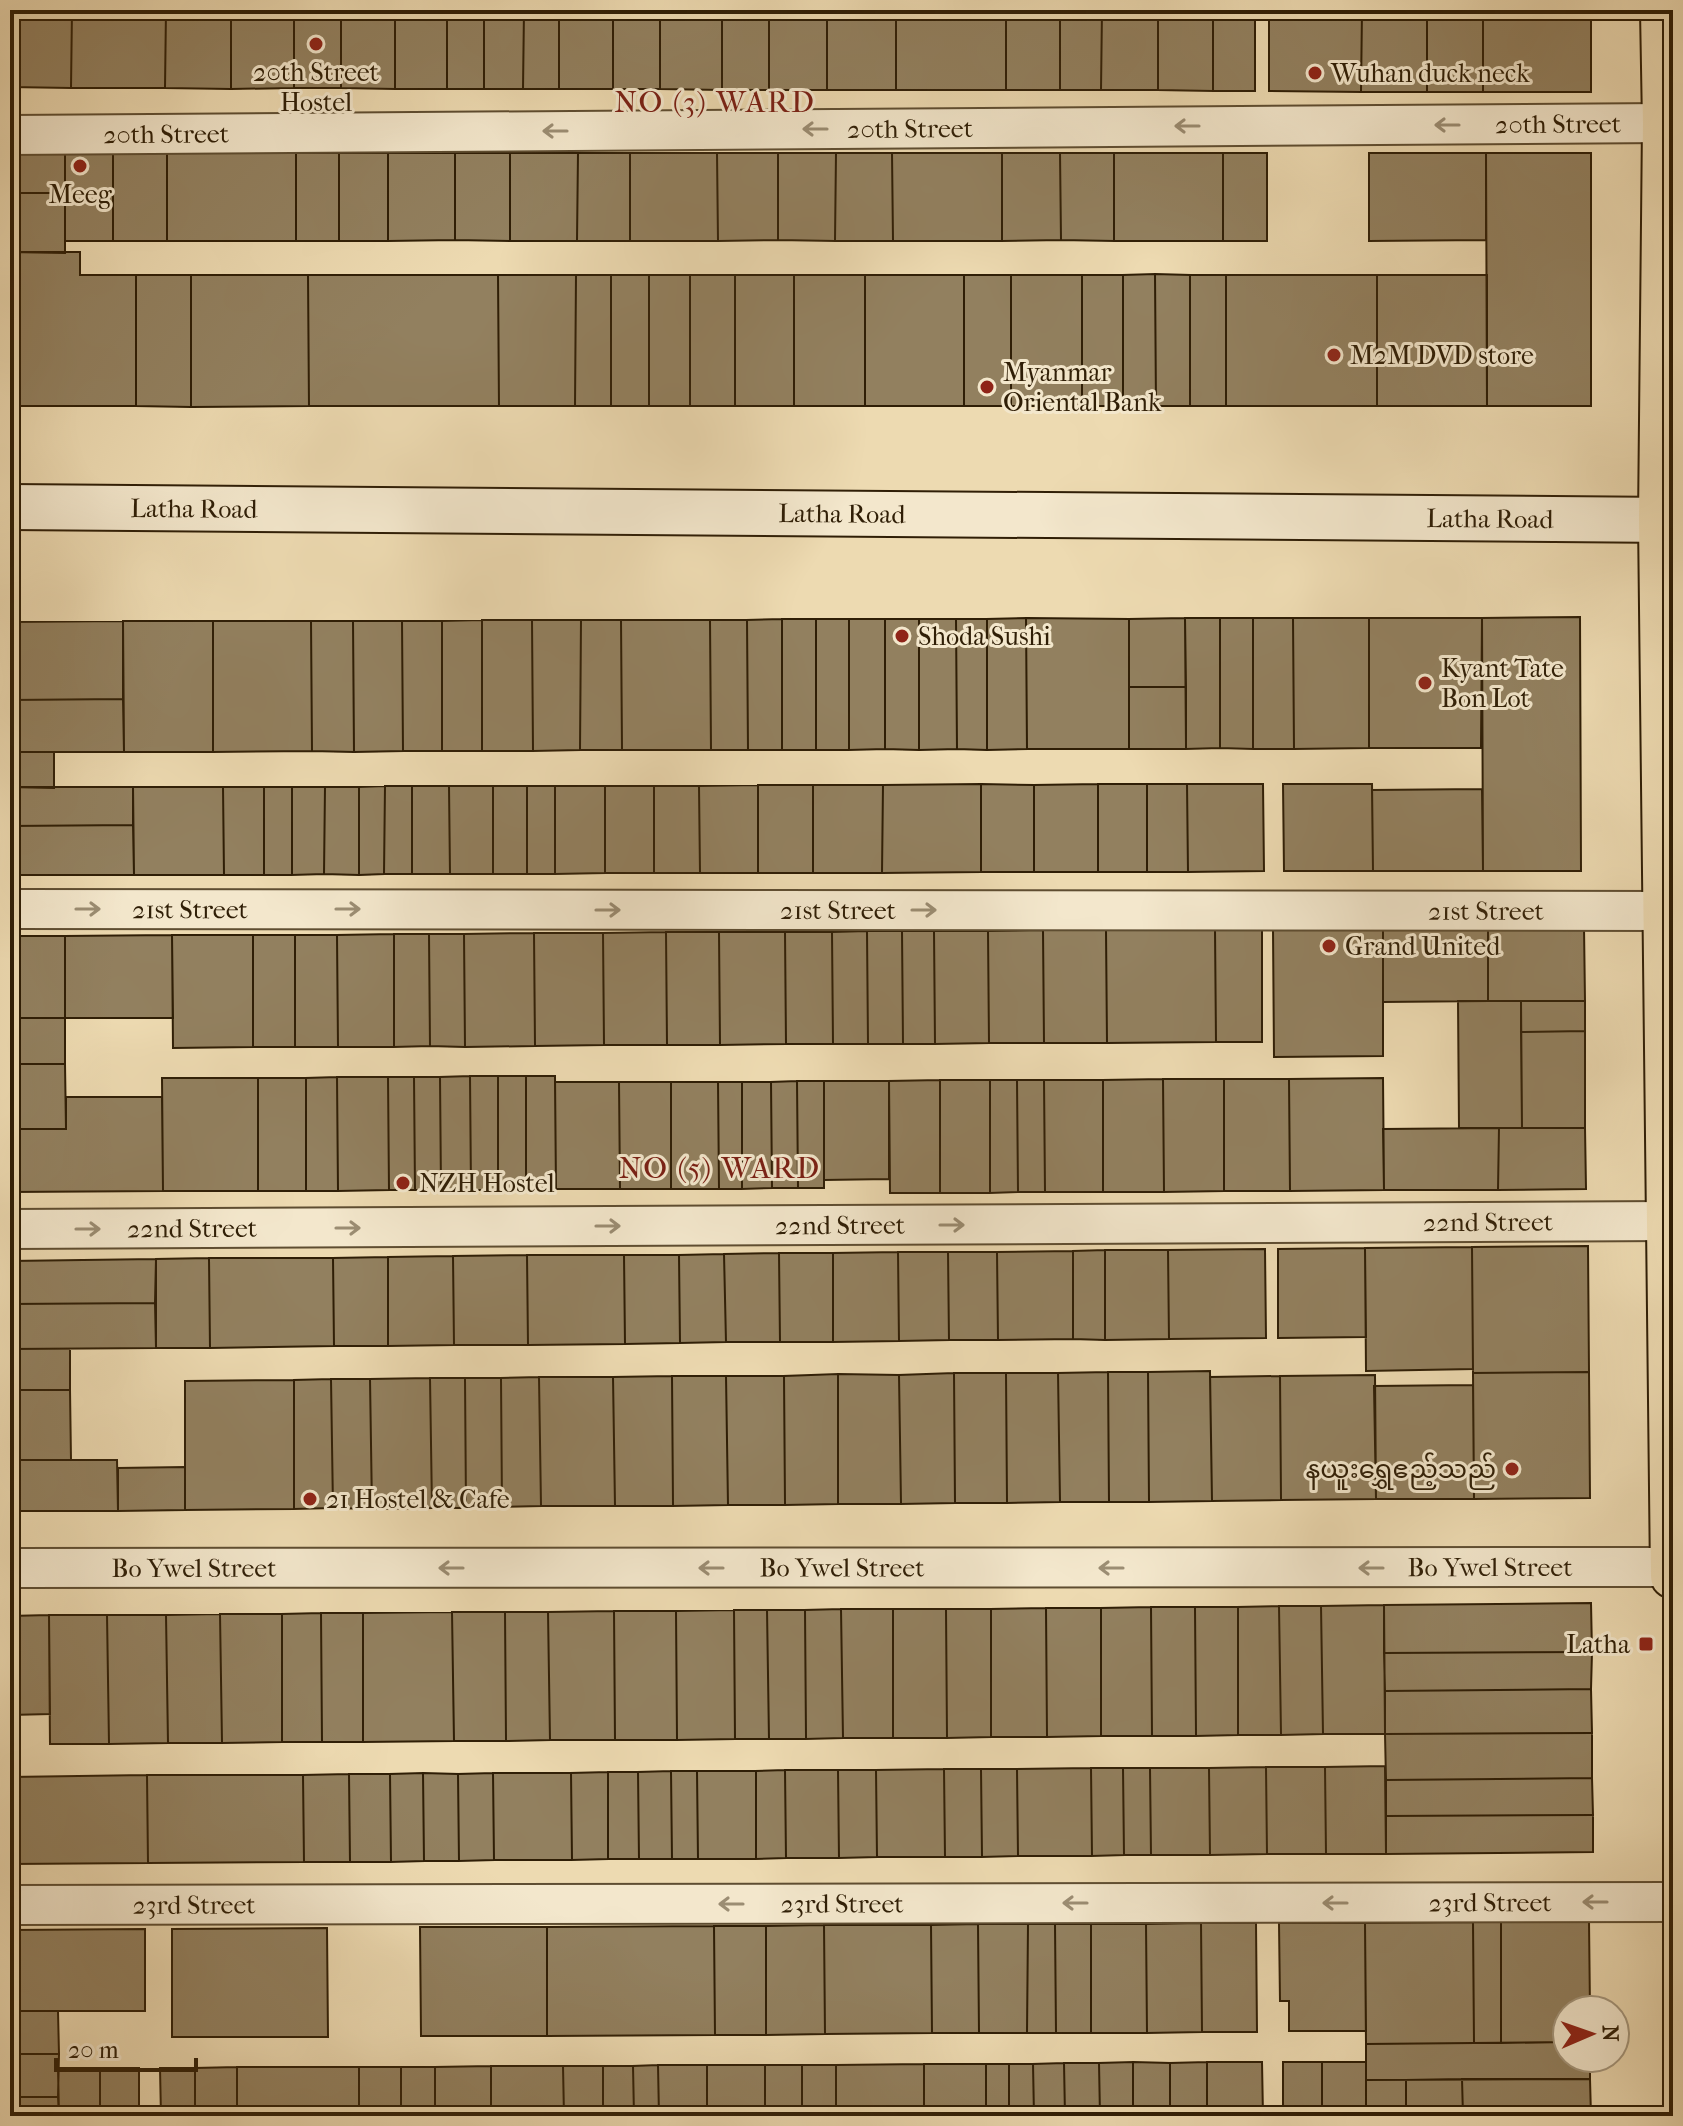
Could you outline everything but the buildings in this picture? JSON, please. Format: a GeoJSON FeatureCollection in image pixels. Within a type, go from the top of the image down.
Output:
{"type":"FeatureCollection","features":[{"type":"Feature","properties":{"kind":"main road"},"geometry":{"type":"LineString","coordinates":[[1663,10],[1667,520],[1665,911],[1670,1090],[1673,1576]]}},
{"type":"Feature","properties":{"kind":"main road","name":"Latha Road"},"geometry":{"type":"LineString","coordinates":[[10,507],[1667,520]]}},
{"type":"Feature","properties":{"kind":"street","name":"20th Street"},"geometry":{"type":"LineString","coordinates":[[10,135],[1665,123]]}},
{"type":"Feature","properties":{"kind":"street","name":"21st Street"},"geometry":{"type":"LineString","coordinates":[[10,909],[1665,911]]}},
{"type":"Feature","properties":{"kind":"street","name":"22nd Street"},"geometry":{"type":"LineString","coordinates":[[10,1229],[1669,1221]]}},
{"type":"Feature","properties":{"kind":"street","name":"Bo Ywel Street"},"geometry":{"type":"LineString","coordinates":[[10,1568],[1673,1567]]}},
{"type":"Feature","properties":{"kind":"street","name":"23rd Street"},"geometry":{"type":"LineString","coordinates":[[10,1905],[1673,1902]]}},
{"type":"Feature","properties":{"kind":"place","name":"20th Street Hostel"},"geometry":{"type":"Point","coordinates":[316,44]}},
{"type":"Feature","properties":{"kind":"place","name":"Wuhan duck neck"},"geometry":{"type":"Point","coordinates":[1315,73]}},
{"type":"Feature","properties":{"kind":"place","name":"Meeg"},"geometry":{"type":"Point","coordinates":[80,166]}},
{"type":"Feature","properties":{"kind":"place","name":"M2M DVD store"},"geometry":{"type":"Point","coordinates":[1334,355]}},
{"type":"Feature","properties":{"kind":"place","name":"Myanmar Oriental Bank"},"geometry":{"type":"Point","coordinates":[987,387]}},
{"type":"Feature","properties":{"kind":"place","name":"Shoda Sushi"},"geometry":{"type":"Point","coordinates":[902,636]}},
{"type":"Feature","properties":{"kind":"place","name":"Kyant Tate Bon Lot"},"geometry":{"type":"Point","coordinates":[1425,683]}},
{"type":"Feature","properties":{"kind":"place","name":"Grand United"},"geometry":{"type":"Point","coordinates":[1329,946]}},
{"type":"Feature","properties":{"kind":"place","name":"NZH Hostel"},"geometry":{"type":"Point","coordinates":[403,1183]}},
{"type":"Feature","properties":{"kind":"place","name":"နယူးရွှေဧည့်သည်"},"geometry":{"type":"Point","coordinates":[1512,1469]}},
{"type":"Feature","properties":{"kind":"place","name":"21 Hostel & Cafe"},"geometry":{"type":"Point","coordinates":[310,1499]}},
{"type":"Feature","properties":{"kind":"place","name":"Latha"},"geometry":{"type":"Point","coordinates":[1646,1644]}},
{"type":"Feature","properties":{"kind":"district","name":"NO (3) WARD"},"geometry":{"type":"Point","coordinates":[715,102]}},
{"type":"Feature","properties":{"kind":"district","name":"NO (5) WARD"},"geometry":{"type":"Point","coordinates":[720,1168]}}]}
